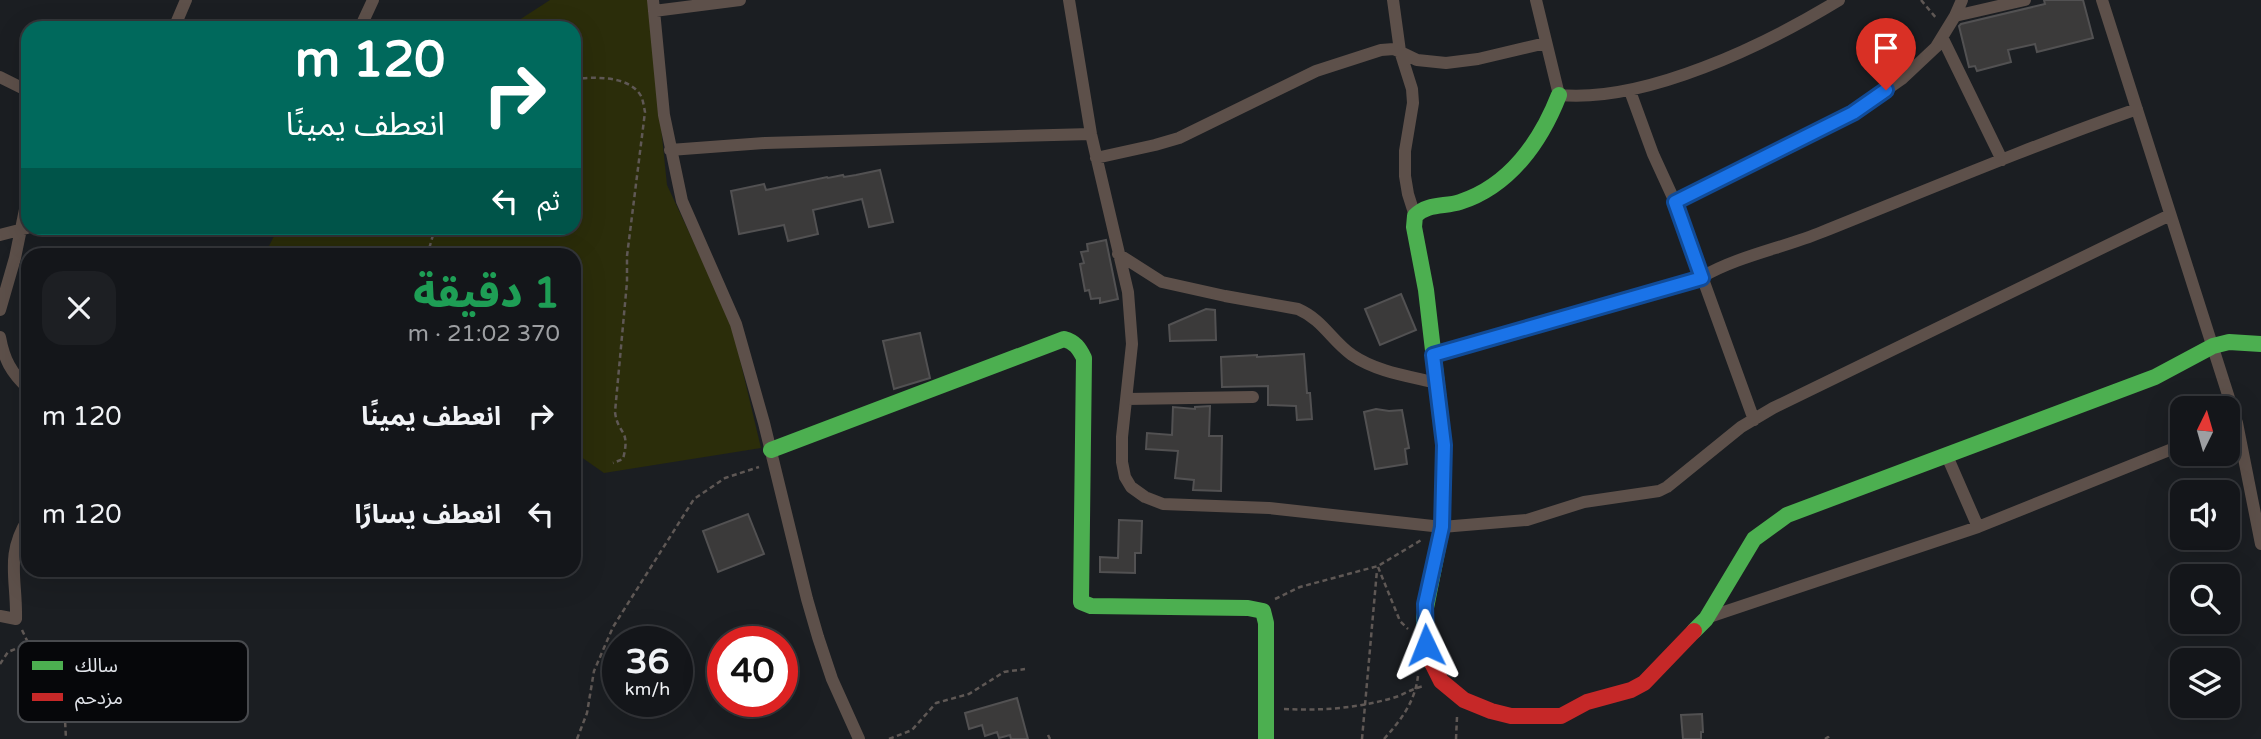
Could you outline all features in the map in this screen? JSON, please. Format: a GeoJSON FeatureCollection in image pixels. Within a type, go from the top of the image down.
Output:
{"type":"FeatureCollection","features":[{"type":"Feature","properties":{"kind":"street"},"geometry":{"type":"LineString","coordinates":[[177,21],[186,0]]}},
{"type":"Feature","properties":{"kind":"street"},"geometry":{"type":"LineString","coordinates":[[363,21],[373,0]]}},
{"type":"Feature","properties":{"kind":"street"},"geometry":{"type":"LineString","coordinates":[[740,0],[653,6],[664,115],[682,201],[736,324],[818,637],[832,679],[859,739]]}},
{"type":"Feature","properties":{"kind":"street"},"geometry":{"type":"LineString","coordinates":[[1069,0],[1091,134],[1128,292],[1131,318],[1132,344],[1122,437],[1122,462],[1125,477],[1131,487],[1145,497],[1163,504],[1269,508],[1442,527],[1527,520],[1584,502],[1659,491],[1713,448],[1754,420],[1823,383],[2169,215]]}},
{"type":"Feature","properties":{"kind":"street"},"geometry":{"type":"LineString","coordinates":[[1393,0],[1400,51],[1412,89],[1413,103],[1405,151],[1405,176],[1415,216],[1414,227],[1426,290],[1444,445],[1442,527],[1425,604],[1424,629],[1427,650],[1441,681],[1459,696],[1478,706],[1511,716],[1561,716],[1587,702],[1631,690],[1644,683],[1706,618],[1754,540],[1787,515],[2155,377],[2213,346],[2229,342],[2261,344]]}},
{"type":"Feature","properties":{"kind":"street"},"geometry":{"type":"LineString","coordinates":[[1415,216],[1423,208],[1456,204],[1499,181],[1529,154],[1540,139],[1559,95],[1536,0]]}},
{"type":"Feature","properties":{"kind":"street"},"geometry":{"type":"LineString","coordinates":[[1559,95],[1604,96],[1650,86],[1766,39],[1839,0]]}},
{"type":"Feature","properties":{"kind":"street"},"geometry":{"type":"LineString","coordinates":[[1675,202],[1853,113],[1903,78],[1936,47],[1962,0]]}},
{"type":"Feature","properties":{"kind":"street"},"geometry":{"type":"LineString","coordinates":[[1955,16],[2025,0]]}},
{"type":"Feature","properties":{"kind":"street"},"geometry":{"type":"LineString","coordinates":[[2102,0],[2213,346],[2225,396]]}},
{"type":"Feature","properties":{"kind":"street"},"geometry":{"type":"LineString","coordinates":[[1944,33],[2002,160]]}},
{"type":"Feature","properties":{"kind":"street"},"geometry":{"type":"LineString","coordinates":[[1096,158],[1130,152],[1179,138],[1316,71],[1381,50],[1400,51],[1418,60],[1446,63],[1478,59],[1546,43]]}},
{"type":"Feature","properties":{"kind":"street"},"geometry":{"type":"LineString","coordinates":[[0,77],[21,88]]}},
{"type":"Feature","properties":{"kind":"street"},"geometry":{"type":"LineString","coordinates":[[1630,91],[1653,154],[1675,202],[1754,420]]}},
{"type":"Feature","properties":{"kind":"street"},"geometry":{"type":"LineString","coordinates":[[1433,355],[1702,278],[1719,267],[1796,243],[2137,109]]}},
{"type":"Feature","properties":{"kind":"street"},"geometry":{"type":"LineString","coordinates":[[670,150],[765,142],[1091,134]]}},
{"type":"Feature","properties":{"kind":"street"},"geometry":{"type":"LineString","coordinates":[[0,235],[21,230]]}},
{"type":"Feature","properties":{"kind":"street"},"geometry":{"type":"LineString","coordinates":[[0,310],[22,235]]}},
{"type":"Feature","properties":{"kind":"street"},"geometry":{"type":"LineString","coordinates":[[1118,254],[1161,282],[1308,313],[1361,361],[1392,373],[1437,383]]}},
{"type":"Feature","properties":{"kind":"street"},"geometry":{"type":"LineString","coordinates":[[0,337],[12,372],[21,380]]}},
{"type":"Feature","properties":{"kind":"street"},"geometry":{"type":"LineString","coordinates":[[772,456],[1064,339],[1071,340],[1079,346],[1084,358],[1081,602],[1091,606],[1248,608],[1263,611],[1266,623],[1266,739]]}},
{"type":"Feature","properties":{"kind":"street"},"geometry":{"type":"LineString","coordinates":[[1126,399],[1253,397]]}},
{"type":"Feature","properties":{"kind":"street"},"geometry":{"type":"LineString","coordinates":[[1706,618],[1978,527],[2170,450]]}},
{"type":"Feature","properties":{"kind":"street"},"geometry":{"type":"LineString","coordinates":[[1947,456],[1978,527]]}},
{"type":"Feature","properties":{"kind":"street"},"geometry":{"type":"LineString","coordinates":[[2240,458],[2261,544]]}},
{"type":"Feature","properties":{"kind":"street"},"geometry":{"type":"LineString","coordinates":[[0,616],[16,619],[13,556],[21,530]]}},
{"type":"Feature","properties":{"kind":"path"},"geometry":{"type":"LineString","coordinates":[[1921,0],[1944,33]]}},
{"type":"Feature","properties":{"kind":"path"},"geometry":{"type":"LineString","coordinates":[[581,78],[612,79],[631,86],[640,95],[645,112],[627,256],[615,412],[627,444],[623,459],[613,463]]}},
{"type":"Feature","properties":{"kind":"path"},"geometry":{"type":"LineString","coordinates":[[577,739],[587,713],[594,671],[613,626],[694,499],[725,478],[772,456]]}},
{"type":"Feature","properties":{"kind":"path"},"geometry":{"type":"LineString","coordinates":[[1263,611],[1270,602],[1287,591],[1378,566],[1442,527]]}},
{"type":"Feature","properties":{"kind":"path"},"geometry":{"type":"LineString","coordinates":[[1378,566],[1400,621],[1409,631]]}},
{"type":"Feature","properties":{"kind":"path"},"geometry":{"type":"LineString","coordinates":[[1362,739],[1378,566]]}},
{"type":"Feature","properties":{"kind":"path"},"geometry":{"type":"LineString","coordinates":[[16,619],[27,641]]}},
{"type":"Feature","properties":{"kind":"path"},"geometry":{"type":"LineString","coordinates":[[0,664],[8,652],[18,648]]}},
{"type":"Feature","properties":{"kind":"path"},"geometry":{"type":"LineString","coordinates":[[1384,739],[1401,720],[1413,699],[1419,670],[1427,650]]}},
{"type":"Feature","properties":{"kind":"path"},"geometry":{"type":"LineString","coordinates":[[889,739],[912,730],[936,704],[969,694],[1004,672],[1025,669]]}},
{"type":"Feature","properties":{"kind":"path"},"geometry":{"type":"LineString","coordinates":[[1266,709],[1326,710],[1364,704],[1441,681]]}},
{"type":"Feature","properties":{"kind":"path"},"geometry":{"type":"LineString","coordinates":[[1455,739],[1459,696]]}},
{"type":"Feature","properties":{"kind":"green space"},"geometry":{"type":"Polygon","coordinates":[[[550,0],[648,0],[667,185],[731,322],[761,448],[604,473],[581,457],[581,248],[268,248],[274,235],[581,235],[581,21],[518,21],[550,0]]]}},
{"type":"Feature","properties":{"kind":"building"},"geometry":{"type":"Polygon","coordinates":[[[2044,0],[2083,0],[2093,38],[2037,52],[2035,44],[2008,50],[2011,62],[1977,71],[1975,66],[1969,67],[1959,26],[1961,24],[2045,4],[2044,0]]]}},
{"type":"Feature","properties":{"kind":"building"},"geometry":{"type":"Polygon","coordinates":[[[880,170],[893,222],[869,227],[862,199],[813,210],[818,234],[788,241],[784,225],[739,234],[731,191],[764,184],[766,190],[827,177],[844,177],[880,170]]]}},
{"type":"Feature","properties":{"kind":"building"},"geometry":{"type":"Polygon","coordinates":[[[1106,240],[1118,299],[1100,303],[1100,298],[1091,299],[1089,290],[1085,291],[1080,264],[1084,263],[1081,252],[1088,251],[1087,244],[1106,240]]]}},
{"type":"Feature","properties":{"kind":"building"},"geometry":{"type":"Polygon","coordinates":[[[1401,294],[1416,330],[1380,345],[1365,309],[1401,294]]]}},
{"type":"Feature","properties":{"kind":"building"},"geometry":{"type":"Polygon","coordinates":[[[1206,309],[1215,310],[1216,340],[1170,341],[1169,325],[1206,309]]]}},
{"type":"Feature","properties":{"kind":"building"},"geometry":{"type":"Polygon","coordinates":[[[920,333],[930,378],[894,389],[883,341],[920,333]]]}},
{"type":"Feature","properties":{"kind":"building"},"geometry":{"type":"Polygon","coordinates":[[[1304,354],[1312,419],[1297,420],[1296,406],[1268,405],[1268,386],[1222,387],[1221,357],[1304,354]]]}},
{"type":"Feature","properties":{"kind":"building"},"geometry":{"type":"Polygon","coordinates":[[[1210,406],[1209,436],[1222,436],[1221,491],[1193,490],[1194,480],[1175,478],[1178,451],[1146,449],[1147,433],[1172,435],[1173,407],[1195,409],[1210,406]]]}},
{"type":"Feature","properties":{"kind":"building"},"geometry":{"type":"Polygon","coordinates":[[[1376,409],[1402,410],[1409,448],[1405,449],[1407,464],[1375,469],[1364,412],[1376,409]]]}},
{"type":"Feature","properties":{"kind":"building"},"geometry":{"type":"Polygon","coordinates":[[[748,514],[764,554],[718,572],[703,531],[748,514]]]}},
{"type":"Feature","properties":{"kind":"building"},"geometry":{"type":"Polygon","coordinates":[[[1119,520],[1142,521],[1141,553],[1135,553],[1135,573],[1100,572],[1100,557],[1118,558],[1119,520]]]}},
{"type":"Feature","properties":{"kind":"building"},"geometry":{"type":"Polygon","coordinates":[[[1017,698],[1028,739],[1011,739],[1010,735],[999,738],[997,732],[985,736],[982,725],[969,729],[965,713],[1017,698]]]}},
{"type":"Feature","properties":{"kind":"building"},"geometry":{"type":"Polygon","coordinates":[[[1702,714],[1701,739],[1683,739],[1681,715],[1702,714]]]}},
{"type":"Feature","properties":{"kind":"traffic: fast"},"geometry":{"type":"LineString","coordinates":[[1432,663],[1426,645],[1424,618],[1442,527],[1444,445],[1426,290],[1414,227],[1415,216],[1425,209],[1460,202],[1478,195],[1509,173],[1533,145],[1559,95]]}},
{"type":"Feature","properties":{"kind":"traffic: fast"},"geometry":{"type":"LineString","coordinates":[[771,450],[1064,339],[1071,342],[1084,358],[1081,602],[1091,606],[1248,608],[1263,611],[1266,623],[1266,739]]}},
{"type":"Feature","properties":{"kind":"traffic: fast"},"geometry":{"type":"LineString","coordinates":[[1694,631],[1706,619],[1754,539],[1787,515],[2155,377],[2213,346],[2229,342],[2261,344]]}},
{"type":"Feature","properties":{"kind":"traffic: jam"},"geometry":{"type":"LineString","coordinates":[[1432,663],[1441,681],[1464,700],[1511,716],[1561,716],[1587,702],[1631,690],[1644,683],[1694,631]]}},
{"type":"Feature","properties":{"kind":"route"},"geometry":{"type":"LineString","coordinates":[[1426,645],[1425,604],[1442,527],[1444,445],[1433,355],[1702,278],[1675,202],[1853,113],[1886,90]]}}]}
